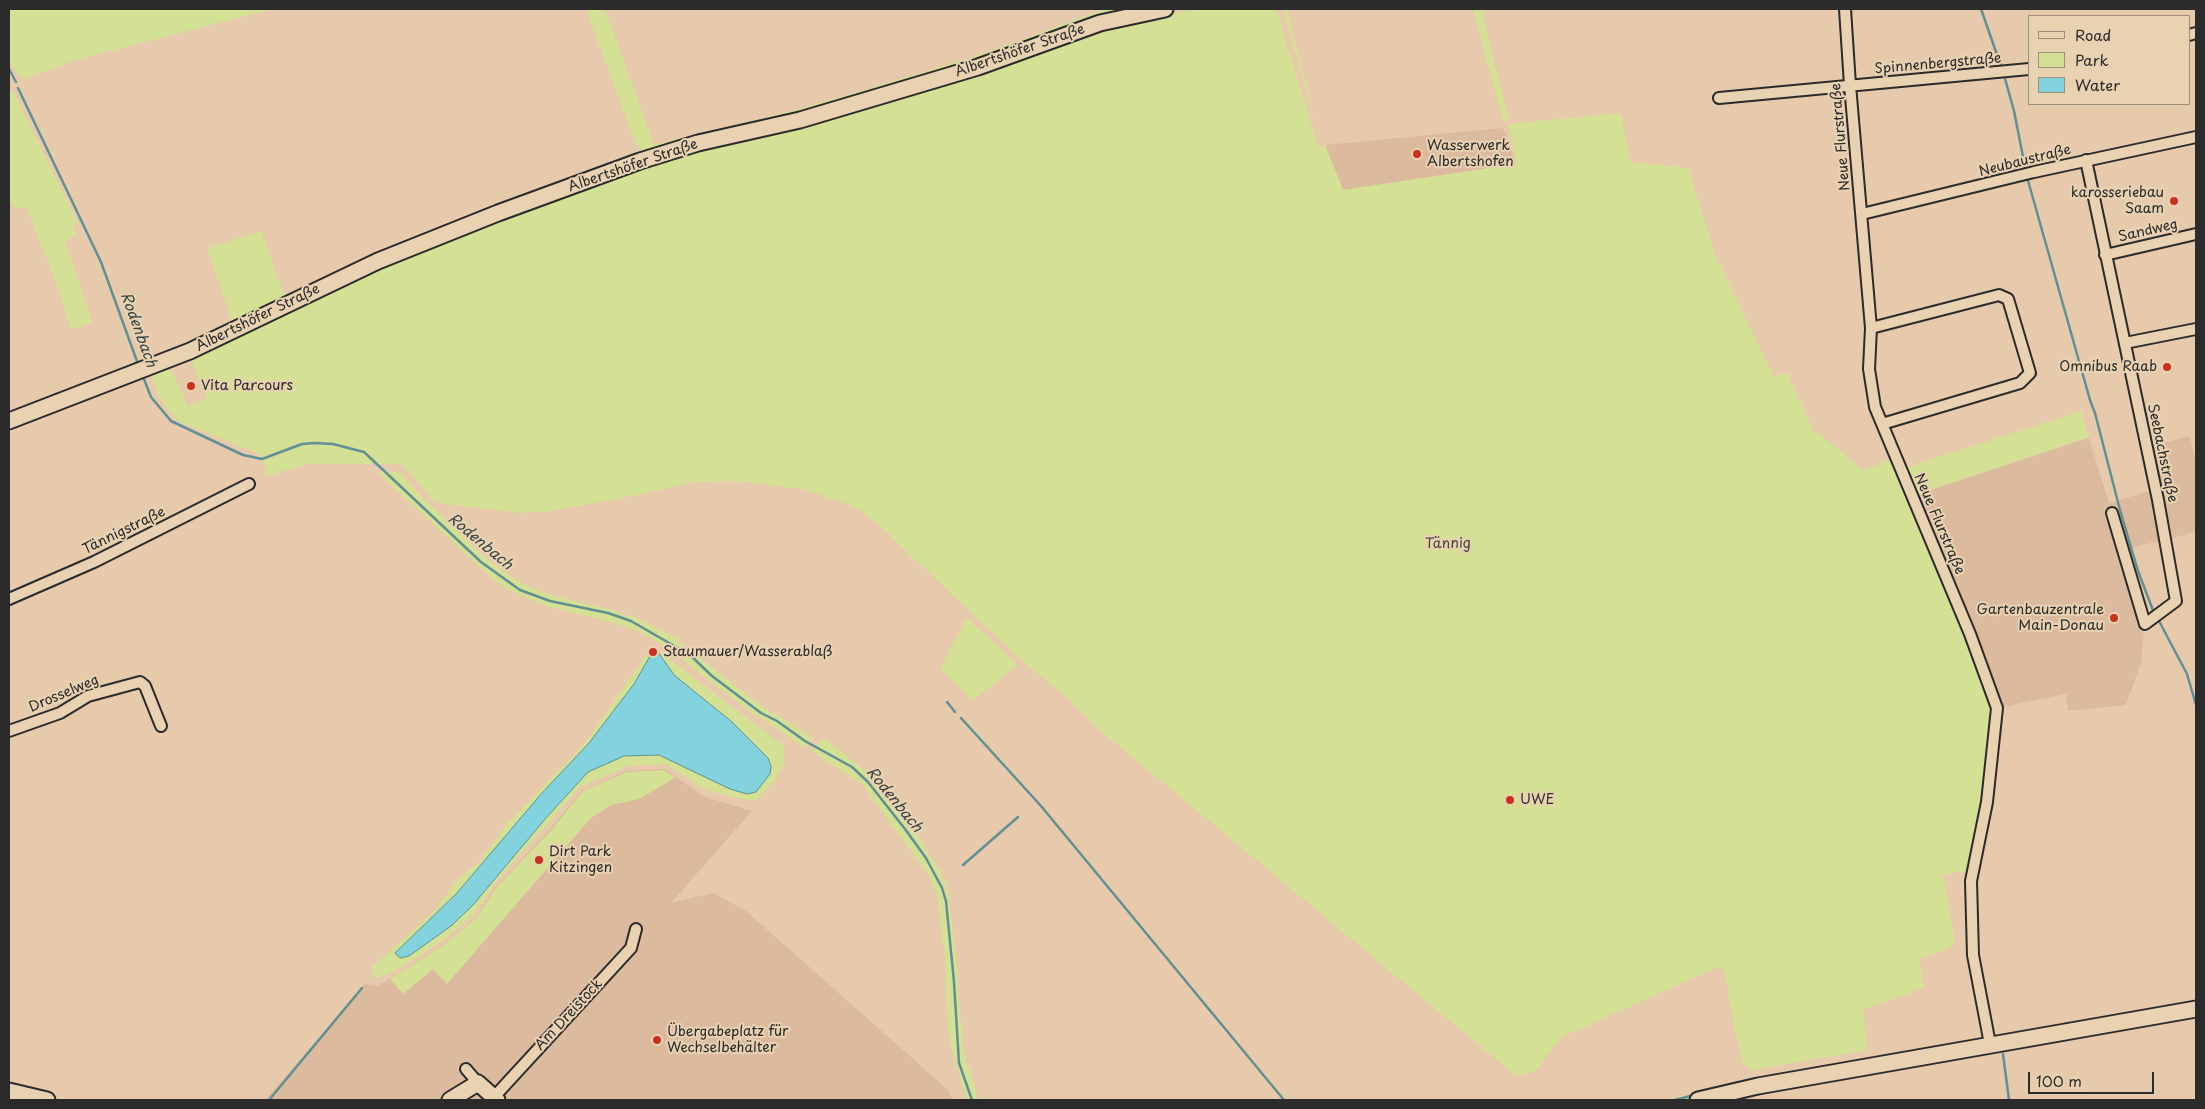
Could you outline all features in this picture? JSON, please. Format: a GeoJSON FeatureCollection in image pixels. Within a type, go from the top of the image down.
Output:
{"type":"FeatureCollection","features":[{"type":"Feature","properties":{"kind":"street","name":"Albertshöfer Straße"},"geometry":{"type":"LineString","coordinates":[[9,421],[190,351],[371,264],[498,213],[640,160],[689,145],[818,115],[978,66],[1100,23],[1165,9]]}},
{"type":"Feature","properties":{"kind":"street","name":"Neue Flurstraße"},"geometry":{"type":"LineString","coordinates":[[1846,9],[1850,85],[1871,328],[1870,369],[1875,407],[1970,634],[1997,708],[1987,802],[1971,881],[1973,955],[1990,1044]]}},
{"type":"Feature","properties":{"kind":"street","name":"Spinnenbergstraße"},"geometry":{"type":"LineString","coordinates":[[1720,98],[2028,69]]}},
{"type":"Feature","properties":{"kind":"street","name":"Neubaustraße"},"geometry":{"type":"LineString","coordinates":[[1862,214],[2086,160],[2196,137]]}},
{"type":"Feature","properties":{"kind":"street","name":"Seebachstraße"},"geometry":{"type":"LineString","coordinates":[[2086,160],[2158,500],[2176,601],[2145,624],[2112,513]]}},
{"type":"Feature","properties":{"kind":"street","name":"Sandweg"},"geometry":{"type":"LineString","coordinates":[[2105,254],[2196,234]]}},
{"type":"Feature","properties":{"kind":"street"},"geometry":{"type":"LineString","coordinates":[[1871,328],[1999,294],[2008,299],[2030,373],[2020,383],[1882,424]]}},
{"type":"Feature","properties":{"kind":"street"},"geometry":{"type":"LineString","coordinates":[[2125,343],[2196,329]]}},
{"type":"Feature","properties":{"kind":"street","name":"Tännigstraße"},"geometry":{"type":"LineString","coordinates":[[9,599],[94,562],[249,484]]}},
{"type":"Feature","properties":{"kind":"street","name":"Drosselweg"},"geometry":{"type":"LineString","coordinates":[[9,731],[60,712],[88,696],[140,682],[145,686],[161,726]]}},
{"type":"Feature","properties":{"kind":"street","name":"Am Dreistock"},"geometry":{"type":"LineString","coordinates":[[478,1084],[495,1099],[632,948],[636,928]]}},
{"type":"Feature","properties":{"kind":"street"},"geometry":{"type":"LineString","coordinates":[[1698,1100],[1758,1086],[2196,1009]]}},
{"type":"Feature","properties":{"kind":"street"},"geometry":{"type":"LineString","coordinates":[[450,1100],[478,1084],[466,1069]]}},
{"type":"Feature","properties":{"kind":"street"},"geometry":{"type":"LineString","coordinates":[[9,1091],[47,1100]]}},
{"type":"Feature","properties":{"kind":"shaded area"},"geometry":{"type":"Polygon","coordinates":[[[1503,128],[1516,164],[1343,190],[1325,145],[1503,128]]]}},
{"type":"Feature","properties":{"kind":"shaded area"},"geometry":{"type":"Polygon","coordinates":[[[2190,436],[2196,465],[2196,532],[2122,550],[2144,631],[2141,663],[2126,705],[2068,711],[2066,694],[1998,708],[1913,496],[2089,438],[2109,503],[2160,488],[2150,446],[2190,436]]]}},
{"type":"Feature","properties":{"kind":"shaded area"},"geometry":{"type":"Polygon","coordinates":[[[664,769],[705,797],[752,811],[671,903],[713,893],[745,910],[947,1089],[953,1100],[265,1100],[365,984],[378,986],[444,945],[476,917],[494,889],[550,829],[582,791],[626,771],[664,769]]]}},
{"type":"Feature","properties":{"kind":"green space"},"geometry":{"type":"Polygon","coordinates":[[[9,9],[275,9],[85,57],[22,79],[9,62],[9,9]]]}},
{"type":"Feature","properties":{"kind":"green space"},"geometry":{"type":"Polygon","coordinates":[[[586,9],[605,9],[654,145],[796,110],[871,88],[986,53],[1100,11],[1110,9],[1148,9],[933,77],[649,152],[643,152],[635,142],[586,9]]]}},
{"type":"Feature","properties":{"kind":"green space","name":"Tännig"},"geometry":{"type":"Polygon","coordinates":[[[1196,9],[1276,9],[1318,147],[1325,145],[1343,190],[1516,164],[1508,124],[1621,113],[1630,162],[1688,168],[1715,254],[1773,376],[1787,373],[1814,432],[1819,433],[1862,470],[1894,459],[1899,470],[2081,411],[2089,437],[1909,497],[1995,709],[1985,802],[1970,871],[1943,874],[1955,943],[1947,949],[1919,959],[1924,988],[1863,1009],[1867,1050],[1752,1070],[1744,1065],[1735,1030],[1724,970],[1718,967],[1562,1037],[1535,1071],[1525,1075],[1513,1073],[1102,732],[1064,695],[1022,661],[880,526],[862,512],[845,503],[802,489],[739,481],[695,482],[618,499],[544,512],[523,513],[444,504],[434,501],[402,464],[310,464],[269,475],[259,454],[178,421],[161,400],[150,374],[167,367],[174,375],[188,406],[207,398],[193,366],[192,355],[367,275],[505,220],[653,163],[1093,33],[1196,9]]]}},
{"type":"Feature","properties":{"kind":"green space"},"geometry":{"type":"Polygon","coordinates":[[[1283,9],[1287,9],[1321,140],[1283,9]]]}},
{"type":"Feature","properties":{"kind":"green space"},"geometry":{"type":"Polygon","coordinates":[[[1473,9],[1482,9],[1510,121],[1503,121],[1473,9]]]}},
{"type":"Feature","properties":{"kind":"green space"},"geometry":{"type":"Polygon","coordinates":[[[13,91],[78,223],[73,224],[76,235],[65,241],[92,322],[71,330],[56,282],[26,207],[15,209],[9,200],[9,92],[13,91]]]}},
{"type":"Feature","properties":{"kind":"green space"},"geometry":{"type":"Polygon","coordinates":[[[261,231],[286,300],[234,325],[207,248],[261,231]]]}},
{"type":"Feature","properties":{"kind":"green space"},"geometry":{"type":"Polygon","coordinates":[[[377,472],[400,472],[420,495],[488,560],[521,583],[552,596],[613,610],[644,621],[672,636],[756,702],[813,738],[806,748],[748,710],[666,647],[638,631],[608,621],[549,607],[520,595],[496,582],[377,472]]]}},
{"type":"Feature","properties":{"kind":"green space"},"geometry":{"type":"Polygon","coordinates":[[[967,618],[1018,665],[973,700],[940,669],[967,618]]]}},
{"type":"Feature","properties":{"kind":"green space"},"geometry":{"type":"Polygon","coordinates":[[[657,650],[784,746],[784,765],[772,784],[755,801],[742,799],[709,791],[665,764],[629,766],[580,787],[497,881],[472,916],[445,939],[419,956],[385,976],[377,978],[373,973],[372,967],[434,911],[461,876],[479,862],[506,825],[586,742],[644,658],[657,650]]]}},
{"type":"Feature","properties":{"kind":"green space"},"geometry":{"type":"Polygon","coordinates":[[[824,738],[869,774],[918,837],[940,871],[948,892],[956,958],[963,1049],[979,1100],[967,1100],[952,1050],[948,1028],[945,960],[937,894],[930,877],[862,784],[811,751],[824,738]]]}},
{"type":"Feature","properties":{"kind":"green space","name":"Dirt Park Kitzingen"},"geometry":{"type":"Polygon","coordinates":[[[664,770],[675,778],[639,799],[611,805],[591,818],[447,984],[433,969],[403,994],[390,979],[444,945],[476,918],[495,889],[551,830],[583,791],[627,772],[664,770]]]}},
{"type":"Feature","properties":{"kind":"water"},"geometry":{"type":"Polygon","coordinates":[[[658,652],[674,675],[732,722],[768,758],[771,766],[770,774],[756,792],[747,794],[730,789],[659,755],[624,756],[588,772],[546,818],[473,905],[451,926],[409,956],[400,958],[395,953],[457,893],[542,793],[589,743],[634,684],[650,656],[658,652]]]}},
{"type":"Feature","properties":{"kind":"waterway"},"geometry":{"type":"LineString","coordinates":[[1981,9],[2002,69]]}},
{"type":"Feature","properties":{"kind":"waterway","name":"Rodenbach"},"geometry":{"type":"LineString","coordinates":[[9,69],[16,82]]}},
{"type":"Feature","properties":{"kind":"waterway"},"geometry":{"type":"LineString","coordinates":[[2004,75],[2014,111],[2026,172]]}},
{"type":"Feature","properties":{"kind":"waterway","name":"Rodenbach"},"geometry":{"type":"LineString","coordinates":[[18,88],[101,262],[138,364]]}},
{"type":"Feature","properties":{"kind":"waterway"},"geometry":{"type":"LineString","coordinates":[[2027,177],[2095,413],[2120,510],[2138,571],[2154,613]]}},
{"type":"Feature","properties":{"kind":"waterway","name":"Rodenbach"},"geometry":{"type":"LineString","coordinates":[[142,374],[151,397],[171,421],[243,455],[262,459],[302,444],[315,443],[333,444],[364,452],[481,562],[520,590],[550,601],[608,613],[631,621],[690,655],[712,676],[761,713],[777,721],[805,741],[852,767],[868,782],[905,829],[926,858],[942,888],[946,901],[954,982],[959,1063],[972,1100]]}},
{"type":"Feature","properties":{"kind":"waterway"},"geometry":{"type":"LineString","coordinates":[[2159,621],[2187,674],[2196,705]]}},
{"type":"Feature","properties":{"kind":"waterway"},"geometry":{"type":"LineString","coordinates":[[947,702],[955,712]]}},
{"type":"Feature","properties":{"kind":"waterway"},"geometry":{"type":"LineString","coordinates":[[961,718],[1041,806],[1284,1100]]}},
{"type":"Feature","properties":{"kind":"waterway"},"geometry":{"type":"LineString","coordinates":[[963,865],[1018,817]]}},
{"type":"Feature","properties":{"kind":"waterway"},"geometry":{"type":"LineString","coordinates":[[269,1100],[362,988]]}},
{"type":"Feature","properties":{"kind":"waterway"},"geometry":{"type":"LineString","coordinates":[[2003,1054],[2009,1100]]}},
{"type":"Feature","properties":{"kind":"waterway"},"geometry":{"type":"LineString","coordinates":[[1751,1080],[1758,1078]]}},
{"type":"Feature","properties":{"kind":"waterway"},"geometry":{"type":"LineString","coordinates":[[1716,1088],[1739,1082]]}},
{"type":"Feature","properties":{"kind":"waterway"},"geometry":{"type":"LineString","coordinates":[[1675,1100],[1694,1095]]}},
{"type":"Feature","properties":{"kind":"place","name":"Wasserwerk Albertshofen"},"geometry":{"type":"Point","coordinates":[1417,154]}},
{"type":"Feature","properties":{"kind":"place","name":"karosseriebau Saam"},"geometry":{"type":"Point","coordinates":[2174,201]}},
{"type":"Feature","properties":{"kind":"place","name":"Omnibus Raab"},"geometry":{"type":"Point","coordinates":[2167,367]}},
{"type":"Feature","properties":{"kind":"place","name":"Vita Parcours"},"geometry":{"type":"Point","coordinates":[191,386]}},
{"type":"Feature","properties":{"kind":"place","name":"Gartenbauzentrale Main-Donau"},"geometry":{"type":"Point","coordinates":[2114,618]}},
{"type":"Feature","properties":{"kind":"place","name":"Staumauer/Wasserablaß"},"geometry":{"type":"Point","coordinates":[653,652]}},
{"type":"Feature","properties":{"kind":"place","name":"UWE"},"geometry":{"type":"Point","coordinates":[1510,800]}},
{"type":"Feature","properties":{"kind":"place","name":"Dirt Park Kitzingen"},"geometry":{"type":"Point","coordinates":[539,860]}},
{"type":"Feature","properties":{"kind":"place","name":"Übergabeplatz für Wechselbehälter"},"geometry":{"type":"Point","coordinates":[657,1040]}}]}
